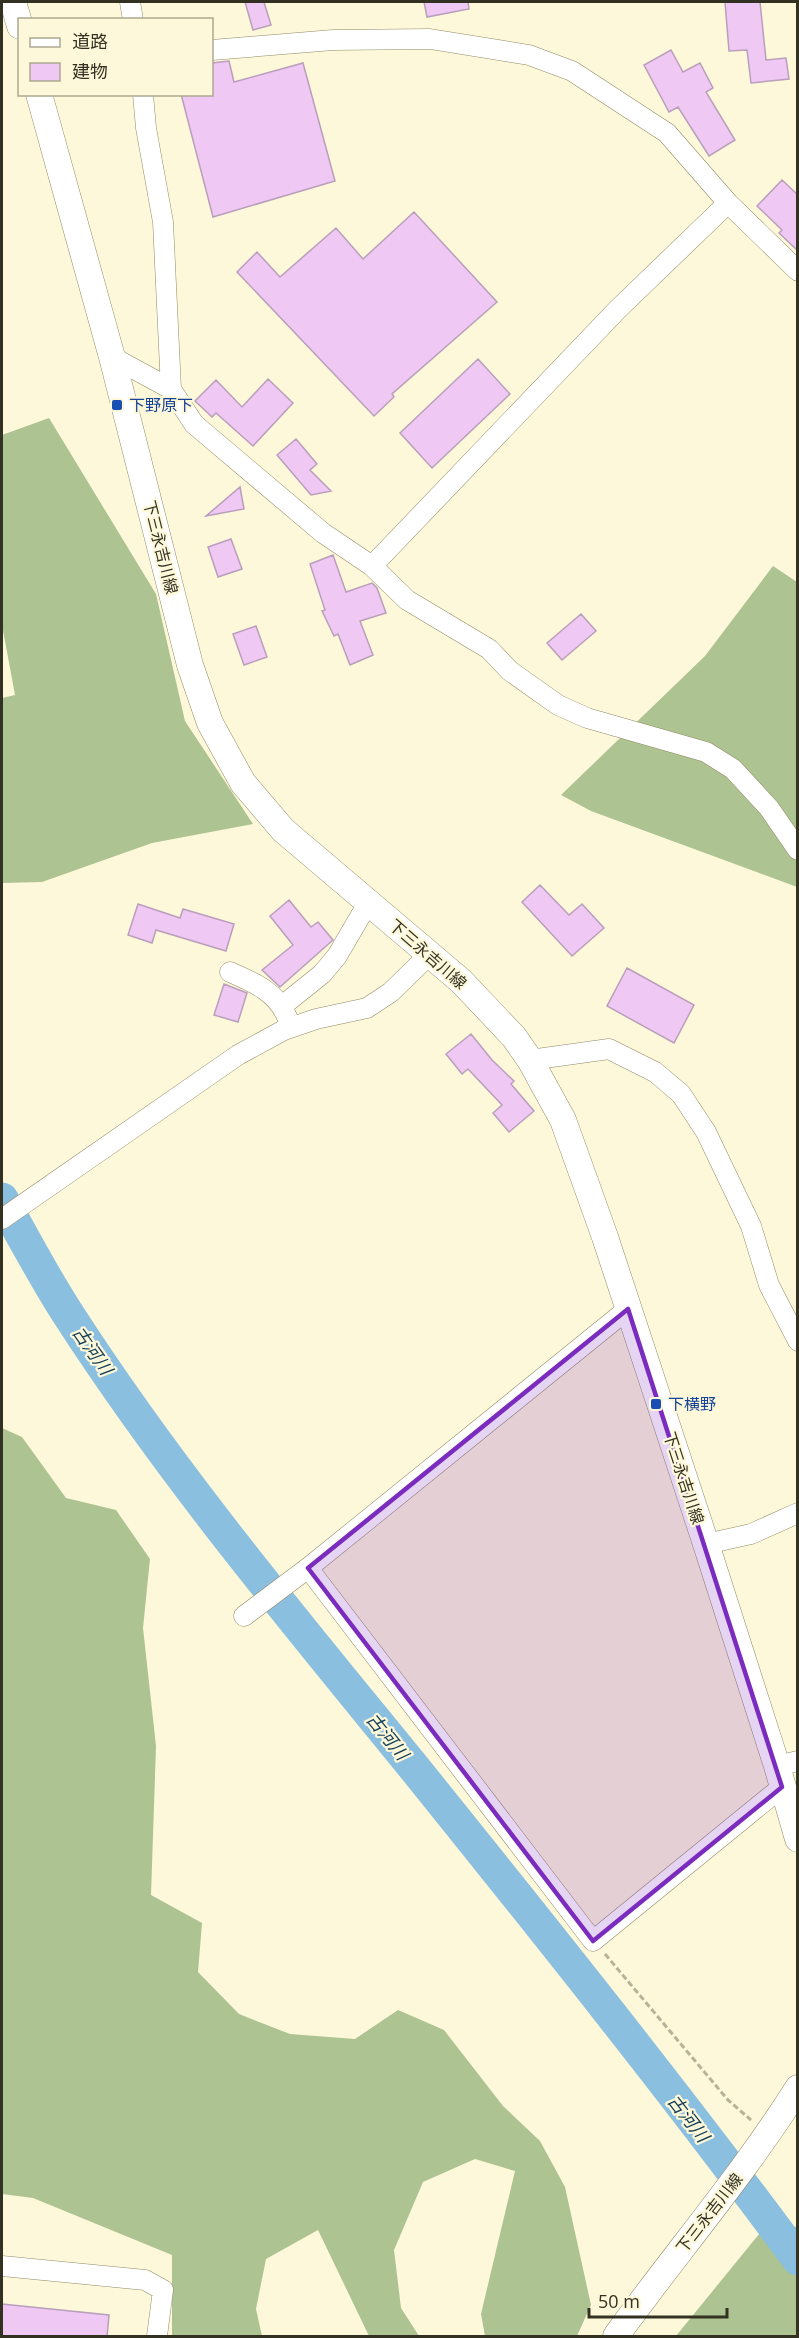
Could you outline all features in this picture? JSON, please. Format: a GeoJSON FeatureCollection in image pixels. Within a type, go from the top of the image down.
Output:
{"type":"FeatureCollection","features":[{"type":"Feature","properties":{"kind":"main road"},"geometry":{"type":"LineString","coordinates":[[13,2],[18,19]]}},
{"type":"Feature","properties":{"kind":"main road","name":"下三永吉川線"},"geometry":{"type":"LineString","coordinates":[[40,96],[112,357],[190,665],[210,723],[243,783],[283,830],[430,954],[514,1036],[563,1120],[605,1237],[706,1544],[786,1771],[798,1839]]}},
{"type":"Feature","properties":{"kind":"main road","name":"下三永吉川線"},"geometry":{"type":"LineString","coordinates":[[616,2337],[764,2141],[798,2088]]}},
{"type":"Feature","properties":{"kind":"street"},"geometry":{"type":"LineString","coordinates":[[130,2],[133,18]]}},
{"type":"Feature","properties":{"kind":"street"},"geometry":{"type":"LineString","coordinates":[[213,50],[333,40],[430,39],[529,55],[572,71],[667,133],[728,203],[798,271]]}},
{"type":"Feature","properties":{"kind":"street"},"geometry":{"type":"LineString","coordinates":[[143,96],[146,128],[164,222],[171,389]]}},
{"type":"Feature","properties":{"kind":"street"},"geometry":{"type":"LineString","coordinates":[[372,566],[618,309],[728,203]]}},
{"type":"Feature","properties":{"kind":"street"},"geometry":{"type":"LineString","coordinates":[[112,357],[171,389],[194,424],[322,533],[372,566],[407,600],[489,649],[510,671],[558,705],[587,718],[706,752],[733,769],[769,808],[798,850]]}},
{"type":"Feature","properties":{"kind":"street"},"geometry":{"type":"LineString","coordinates":[[282,1006],[322,974],[337,956],[368,903]]}},
{"type":"Feature","properties":{"kind":"street"},"geometry":{"type":"LineString","coordinates":[[2,1219],[238,1055],[291,1028],[316,1019],[367,1008],[392,992],[430,954]]}},
{"type":"Feature","properties":{"kind":"street"},"geometry":{"type":"LineString","coordinates":[[230,972],[260,985],[282,1006],[291,1028]]}},
{"type":"Feature","properties":{"kind":"street"},"geometry":{"type":"LineString","coordinates":[[530,1060],[609,1049],[655,1072],[681,1094],[706,1132],[741,1205],[769,1285],[798,1341]]}},
{"type":"Feature","properties":{"kind":"street"},"geometry":{"type":"LineString","coordinates":[[244,1616],[305,1570],[628,1309]]}},
{"type":"Feature","properties":{"kind":"street"},"geometry":{"type":"LineString","coordinates":[[706,1544],[751,1534],[798,1513]]}},
{"type":"Feature","properties":{"kind":"street"},"geometry":{"type":"LineString","coordinates":[[305,1570],[593,1941],[786,1771]]}},
{"type":"Feature","properties":{"kind":"street"},"geometry":{"type":"LineString","coordinates":[[2,2266],[145,2280],[163,2290],[157,2337]]}},
{"type":"Feature","properties":{"kind":"path"},"geometry":{"type":"LineString","coordinates":[[593,1941],[764,2141]]}},
{"type":"Feature","properties":{"kind":"highlighted area"},"geometry":{"type":"Polygon","coordinates":[[[628,1309],[782,1787],[593,1941],[308,1568],[628,1309]]]}},
{"type":"Feature","properties":{"kind":"green space"},"geometry":{"type":"Polygon","coordinates":[[[49,418],[156,594],[185,721],[253,824],[152,843],[42,882],[2,883],[2,698],[15,695],[2,625],[2,435],[49,418]]]}},
{"type":"Feature","properties":{"kind":"green space"},"geometry":{"type":"Polygon","coordinates":[[[773,566],[797,582],[797,887],[591,811],[561,795],[705,656],[773,566]]]}},
{"type":"Feature","properties":{"kind":"green space"},"geometry":{"type":"Polygon","coordinates":[[[2,1428],[22,1437],[66,1498],[116,1510],[150,1559],[143,1628],[156,1746],[151,1895],[202,1923],[198,1972],[239,2014],[290,2034],[355,2039],[398,2010],[444,2030],[503,2106],[540,2141],[565,2187],[591,2305],[577,2336],[485,2336],[481,2314],[515,2171],[475,2159],[423,2182],[394,2250],[401,2308],[419,2336],[369,2336],[318,2230],[266,2259],[256,2309],[262,2336],[172,2336],[172,2255],[33,2198],[2,2194],[2,1428]]]}},
{"type":"Feature","properties":{"kind":"green space"},"geometry":{"type":"Polygon","coordinates":[[[768,2223],[797,2227],[797,2336],[676,2336],[768,2223]]]}},
{"type":"Feature","properties":{"kind":"building"},"geometry":{"type":"Polygon","coordinates":[[[245,2],[264,2],[271,25],[253,30],[245,2]]]}},
{"type":"Feature","properties":{"kind":"building"},"geometry":{"type":"Polygon","coordinates":[[[424,2],[468,2],[469,9],[427,17],[424,2]]]}},
{"type":"Feature","properties":{"kind":"building"},"geometry":{"type":"Polygon","coordinates":[[[725,2],[760,2],[766,60],[786,58],[789,79],[751,83],[747,50],[729,51],[725,2]]]}},
{"type":"Feature","properties":{"kind":"building"},"geometry":{"type":"Polygon","coordinates":[[[671,50],[683,72],[700,63],[713,88],[706,92],[735,140],[709,156],[678,107],[669,112],[644,65],[671,50]]]}},
{"type":"Feature","properties":{"kind":"building"},"geometry":{"type":"Polygon","coordinates":[[[229,61],[234,82],[303,63],[335,181],[213,217],[182,96],[213,96],[213,63],[229,61]]]}},
{"type":"Feature","properties":{"kind":"building"},"geometry":{"type":"Polygon","coordinates":[[[782,180],[798,195],[798,251],[779,233],[782,230],[757,206],[782,180]]]}},
{"type":"Feature","properties":{"kind":"building"},"geometry":{"type":"Polygon","coordinates":[[[414,212],[497,302],[392,394],[394,397],[374,416],[237,272],[257,252],[280,277],[336,228],[363,259],[414,212]]]}},
{"type":"Feature","properties":{"kind":"building"},"geometry":{"type":"Polygon","coordinates":[[[478,359],[510,394],[432,468],[400,433],[478,359]]]}},
{"type":"Feature","properties":{"kind":"building"},"geometry":{"type":"Polygon","coordinates":[[[268,379],[293,403],[253,446],[216,413],[212,417],[195,401],[216,380],[242,407],[268,379]]]}},
{"type":"Feature","properties":{"kind":"building"},"geometry":{"type":"Polygon","coordinates":[[[296,439],[317,464],[310,470],[331,491],[311,495],[277,455],[296,439]]]}},
{"type":"Feature","properties":{"kind":"building"},"geometry":{"type":"Polygon","coordinates":[[[240,487],[244,509],[206,516],[240,487]]]}},
{"type":"Feature","properties":{"kind":"building"},"geometry":{"type":"Polygon","coordinates":[[[231,539],[242,569],[218,577],[208,547],[231,539]]]}},
{"type":"Feature","properties":{"kind":"building"},"geometry":{"type":"Polygon","coordinates":[[[333,555],[346,592],[372,583],[377,588],[386,613],[360,621],[373,655],[350,665],[338,634],[334,636],[322,611],[325,610],[310,564],[333,555]]]}},
{"type":"Feature","properties":{"kind":"building"},"geometry":{"type":"Polygon","coordinates":[[[581,614],[596,631],[562,660],[547,643],[581,614]]]}},
{"type":"Feature","properties":{"kind":"building"},"geometry":{"type":"Polygon","coordinates":[[[256,626],[267,657],[244,665],[233,634],[256,626]]]}},
{"type":"Feature","properties":{"kind":"building"},"geometry":{"type":"Polygon","coordinates":[[[540,885],[569,915],[582,904],[604,928],[572,956],[522,902],[540,885]]]}},
{"type":"Feature","properties":{"kind":"building"},"geometry":{"type":"Polygon","coordinates":[[[289,900],[311,927],[318,922],[333,940],[280,987],[262,970],[293,945],[270,916],[289,900]]]}},
{"type":"Feature","properties":{"kind":"building"},"geometry":{"type":"Polygon","coordinates":[[[138,904],[180,918],[183,909],[234,924],[226,951],[156,930],[152,943],[128,935],[138,904]]]}},
{"type":"Feature","properties":{"kind":"building"},"geometry":{"type":"Polygon","coordinates":[[[627,968],[694,1005],[674,1043],[607,1006],[627,968]]]}},
{"type":"Feature","properties":{"kind":"building"},"geometry":{"type":"Polygon","coordinates":[[[224,984],[247,993],[238,1022],[214,1015],[224,984]]]}},
{"type":"Feature","properties":{"kind":"building"},"geometry":{"type":"Polygon","coordinates":[[[471,1034],[492,1060],[514,1081],[511,1084],[534,1111],[509,1132],[493,1113],[502,1105],[468,1069],[462,1074],[446,1054],[471,1034]]]}},
{"type":"Feature","properties":{"kind":"building"},"geometry":{"type":"Polygon","coordinates":[[[2,2304],[109,2315],[107,2337],[2,2337],[2,2304]]]}},
{"type":"Feature","properties":{"kind":"waterway","name":"古河川"},"geometry":{"type":"LineString","coordinates":[[2,1199],[68,1314],[150,1434],[193,1492],[516,1894],[798,2259]]}},
{"type":"Feature","properties":{"kind":"place","name":"下野原下"},"geometry":{"type":"Point","coordinates":[117,405]}},
{"type":"Feature","properties":{"kind":"place","name":"下横野"},"geometry":{"type":"Point","coordinates":[656,1404]}}]}
